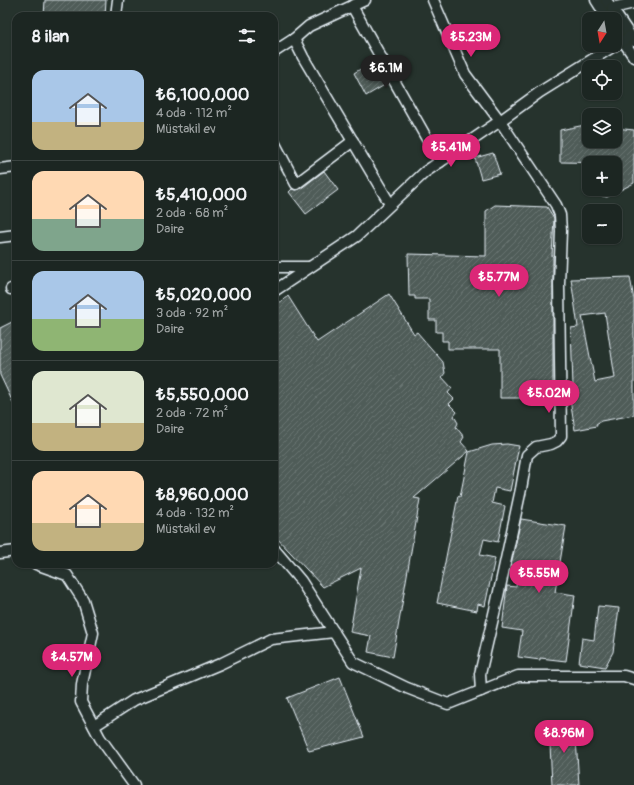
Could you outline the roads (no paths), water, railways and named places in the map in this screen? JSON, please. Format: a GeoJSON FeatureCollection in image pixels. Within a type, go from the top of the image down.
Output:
{"type":"FeatureCollection","features":[{"type":"Feature","properties":{"kind":"street"},"geometry":{"type":"LineString","coordinates":[[116,12],[118,0]]}},
{"type":"Feature","properties":{"kind":"street"},"geometry":{"type":"LineString","coordinates":[[278,49],[294,39],[309,26],[365,0]]}},
{"type":"Feature","properties":{"kind":"street"},"geometry":{"type":"LineString","coordinates":[[433,0],[466,74],[500,121],[556,204],[560,215],[560,436],[557,441],[552,444],[536,447],[527,455],[497,601],[480,674],[480,691]]}},
{"type":"Feature","properties":{"kind":"street"},"geometry":{"type":"LineString","coordinates":[[596,0],[604,12]]}},
{"type":"Feature","properties":{"kind":"street"},"geometry":{"type":"LineString","coordinates":[[634,3],[609,4],[629,39],[634,57]]}},
{"type":"Feature","properties":{"kind":"street"},"geometry":{"type":"LineString","coordinates":[[352,6],[440,162]]}},
{"type":"Feature","properties":{"kind":"street"},"geometry":{"type":"LineString","coordinates":[[294,39],[303,57],[390,204]]}},
{"type":"Feature","properties":{"kind":"street"},"geometry":{"type":"LineString","coordinates":[[278,288],[357,236],[425,172],[540,92],[629,39]]}},
{"type":"Feature","properties":{"kind":"street"},"geometry":{"type":"LineString","coordinates":[[278,150],[296,184],[353,142]]}},
{"type":"Feature","properties":{"kind":"street"},"geometry":{"type":"LineString","coordinates":[[0,169],[12,168]]}},
{"type":"Feature","properties":{"kind":"street"},"geometry":{"type":"LineString","coordinates":[[0,237],[12,236]]}},
{"type":"Feature","properties":{"kind":"street"},"geometry":{"type":"LineString","coordinates":[[278,267],[309,267]]}},
{"type":"Feature","properties":{"kind":"street"},"geometry":{"type":"LineString","coordinates":[[0,553],[12,552]]}},
{"type":"Feature","properties":{"kind":"street"},"geometry":{"type":"LineString","coordinates":[[278,554],[301,581],[353,662],[414,691],[448,704],[518,676],[624,676],[634,679]]}},
{"type":"Feature","properties":{"kind":"street"},"geometry":{"type":"LineString","coordinates":[[47,568],[67,575],[83,600],[93,633],[82,684],[81,702],[100,738],[134,785]]}},
{"type":"Feature","properties":{"kind":"street"},"geometry":{"type":"LineString","coordinates":[[94,726],[134,700],[220,664],[271,639],[334,632]]}}]}
